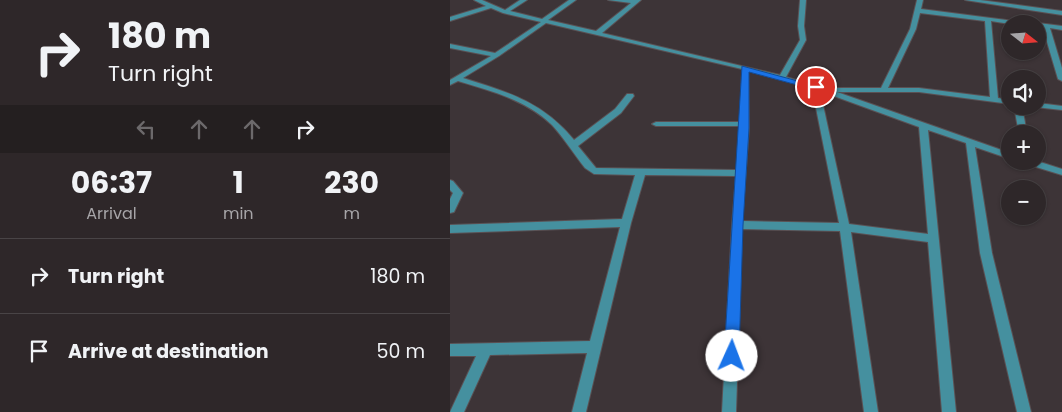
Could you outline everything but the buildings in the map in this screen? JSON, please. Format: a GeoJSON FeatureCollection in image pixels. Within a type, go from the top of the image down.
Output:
{"type":"FeatureCollection","features":[{"type":"Feature","properties":{"kind":"street"},"geometry":{"type":"LineString","coordinates":[[477,0],[504,12],[745,68],[821,89],[1001,153]]}},
{"type":"Feature","properties":{"kind":"street"},"geometry":{"type":"LineString","coordinates":[[504,12],[524,0]]}},
{"type":"Feature","properties":{"kind":"street"},"geometry":{"type":"LineString","coordinates":[[450,83],[497,55],[573,0]]}},
{"type":"Feature","properties":{"kind":"street"},"geometry":{"type":"LineString","coordinates":[[611,0],[637,1]]}},
{"type":"Feature","properties":{"kind":"street"},"geometry":{"type":"LineString","coordinates":[[782,78],[803,40],[801,26],[803,0]]}},
{"type":"Feature","properties":{"kind":"street"},"geometry":{"type":"LineString","coordinates":[[884,89],[913,29],[919,11],[920,0]]}},
{"type":"Feature","properties":{"kind":"street"},"geometry":{"type":"LineString","coordinates":[[968,0],[1062,13]]}},
{"type":"Feature","properties":{"kind":"street"},"geometry":{"type":"LineString","coordinates":[[597,34],[637,1]]}},
{"type":"Feature","properties":{"kind":"street"},"geometry":{"type":"LineString","coordinates":[[450,19],[491,6]]}},
{"type":"Feature","properties":{"kind":"street"},"geometry":{"type":"LineString","coordinates":[[919,11],[1001,21]]}},
{"type":"Feature","properties":{"kind":"street"},"geometry":{"type":"LineString","coordinates":[[988,19],[994,100]]}},
{"type":"Feature","properties":{"kind":"street"},"geometry":{"type":"LineString","coordinates":[[1062,28],[1047,26],[1062,80]]}},
{"type":"Feature","properties":{"kind":"street"},"geometry":{"type":"LineString","coordinates":[[450,46],[497,55]]}},
{"type":"Feature","properties":{"kind":"street"},"geometry":{"type":"LineString","coordinates":[[729,412],[737,225],[744,124],[745,68]]}},
{"type":"Feature","properties":{"kind":"street"},"geometry":{"type":"LineString","coordinates":[[459,78],[509,95],[534,108],[553,122],[594,171],[741,172]]}},
{"type":"Feature","properties":{"kind":"street"},"geometry":{"type":"LineString","coordinates":[[821,89],[919,90],[1001,101]]}},
{"type":"Feature","properties":{"kind":"street"},"geometry":{"type":"LineString","coordinates":[[821,89],[845,227],[871,412]]}},
{"type":"Feature","properties":{"kind":"street"},"geometry":{"type":"LineString","coordinates":[[573,145],[618,111],[630,96]]}},
{"type":"Feature","properties":{"kind":"street"},"geometry":{"type":"LineString","coordinates":[[1046,106],[1062,108]]}},
{"type":"Feature","properties":{"kind":"street"},"geometry":{"type":"LineString","coordinates":[[656,124],[744,124]]}},
{"type":"Feature","properties":{"kind":"street"},"geometry":{"type":"LineString","coordinates":[[923,125],[949,412]]}},
{"type":"Feature","properties":{"kind":"street"},"geometry":{"type":"LineString","coordinates":[[970,141],[986,253],[1024,412]]}},
{"type":"Feature","properties":{"kind":"street"},"geometry":{"type":"LineString","coordinates":[[1046,167],[1062,172]]}},
{"type":"Feature","properties":{"kind":"street"},"geometry":{"type":"LineString","coordinates":[[579,412],[626,222],[641,172]]}},
{"type":"Feature","properties":{"kind":"street"},"geometry":{"type":"LineString","coordinates":[[450,183],[458,193],[450,209]]}},
{"type":"Feature","properties":{"kind":"street"},"geometry":{"type":"LineString","coordinates":[[450,229],[626,222]]}},
{"type":"Feature","properties":{"kind":"street"},"geometry":{"type":"LineString","coordinates":[[737,225],[845,227],[934,238]]}},
{"type":"Feature","properties":{"kind":"street"},"geometry":{"type":"LineString","coordinates":[[450,350],[595,347]]}},
{"type":"Feature","properties":{"kind":"street"},"geometry":{"type":"LineString","coordinates":[[457,412],[486,349]]}},
{"type":"Feature","properties":{"kind":"route"},"geometry":{"type":"LineString","coordinates":[[732,356],[737,225],[745,128],[745,68],[816,87]]}}]}
